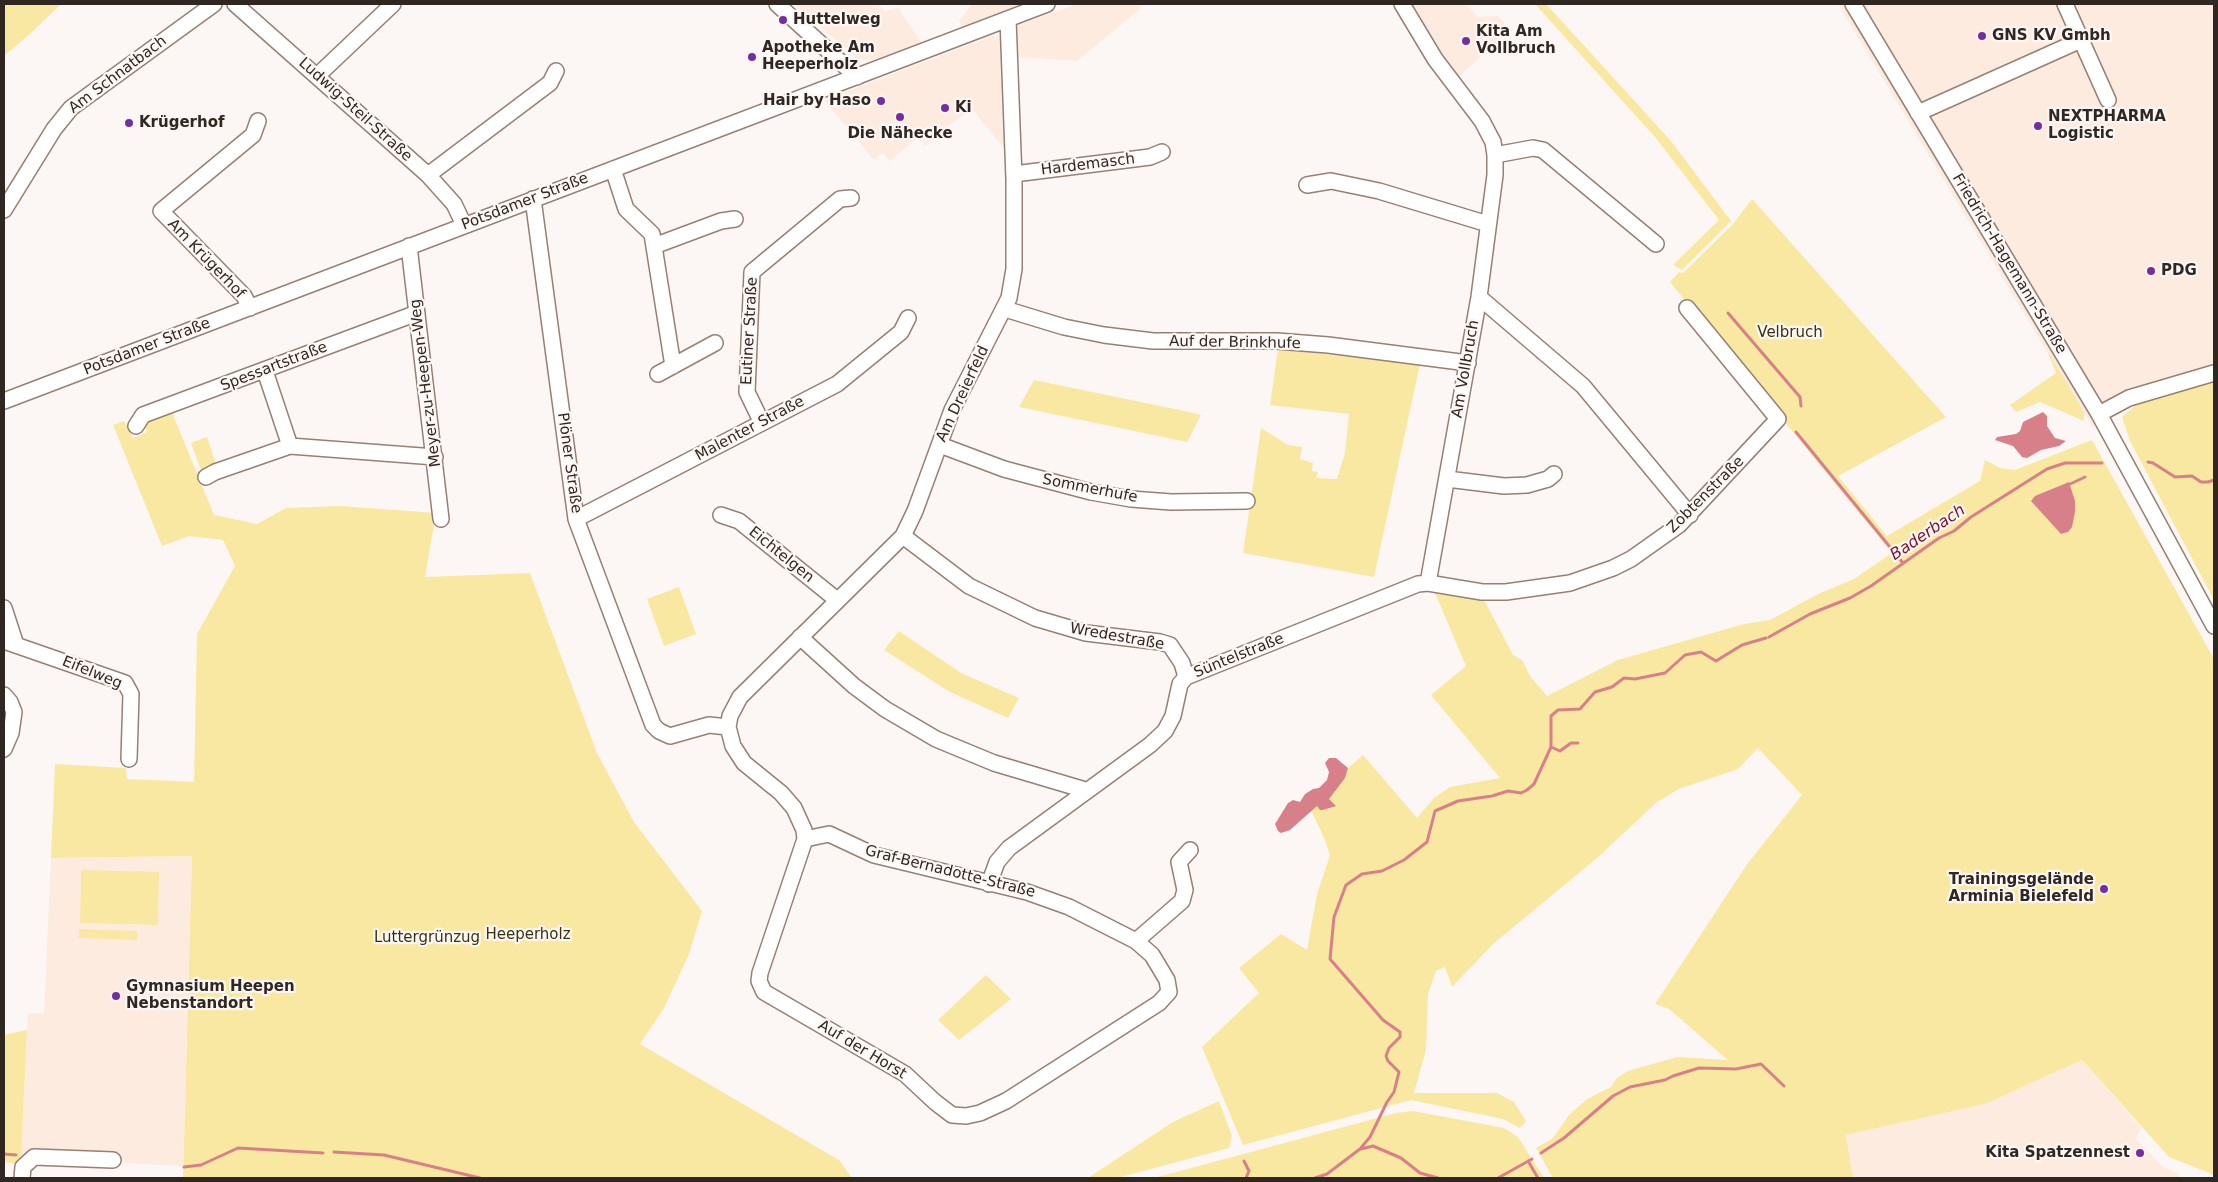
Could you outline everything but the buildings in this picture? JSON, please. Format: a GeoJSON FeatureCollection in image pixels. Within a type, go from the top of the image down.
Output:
{"type":"FeatureCollection","features":[{"type":"Feature","properties":{"kind":"street","name":"Am Schnatbach"},"geometry":{"type":"LineString","coordinates":[[4,210],[54,129],[71,108],[214,4]]}},
{"type":"Feature","properties":{"kind":"street","name":"Ludwig-Steil-Straße"},"geometry":{"type":"LineString","coordinates":[[235,4],[428,175],[454,204],[464,225]]}},
{"type":"Feature","properties":{"kind":"street"},"geometry":{"type":"LineString","coordinates":[[317,76],[393,4]]}},
{"type":"Feature","properties":{"kind":"street"},"geometry":{"type":"LineString","coordinates":[[777,4],[857,77]]}},
{"type":"Feature","properties":{"kind":"street","name":"Potsdamer Straße"},"geometry":{"type":"LineString","coordinates":[[4,402],[1047,4]]}},
{"type":"Feature","properties":{"kind":"street","name":"Am Vollbruch"},"geometry":{"type":"LineString","coordinates":[[1402,4],[1435,59],[1482,122],[1496,155],[1479,297],[1428,583]]}},
{"type":"Feature","properties":{"kind":"street","name":"Friedrich-Hagemann-Straße"},"geometry":{"type":"LineString","coordinates":[[1853,4],[2099,414],[2214,626]]}},
{"type":"Feature","properties":{"kind":"street"},"geometry":{"type":"LineString","coordinates":[[2065,4],[2108,100]]}},
{"type":"Feature","properties":{"kind":"street","name":"Am Dreierfeld"},"geometry":{"type":"LineString","coordinates":[[728,728],[730,716],[740,697],[903,536],[915,511],[962,390],[1005,309],[1012,287],[1014,269],[1014,174],[1008,19]]}},
{"type":"Feature","properties":{"kind":"street"},"geometry":{"type":"LineString","coordinates":[[1918,114],[2081,40]]}},
{"type":"Feature","properties":{"kind":"street"},"geometry":{"type":"LineString","coordinates":[[428,175],[550,83],[556,71]]}},
{"type":"Feature","properties":{"kind":"street","name":"Am Krügerhof"},"geometry":{"type":"LineString","coordinates":[[250,308],[244,296],[160,211],[253,134],[258,120]]}},
{"type":"Feature","properties":{"kind":"street"},"geometry":{"type":"LineString","coordinates":[[1496,155],[1533,148],[1543,150],[1656,244]]}},
{"type":"Feature","properties":{"kind":"street","name":"Hardemasch"},"geometry":{"type":"LineString","coordinates":[[1014,174],[1150,157],[1162,152]]}},
{"type":"Feature","properties":{"kind":"street"},"geometry":{"type":"LineString","coordinates":[[613,169],[626,209],[652,234],[672,366]]}},
{"type":"Feature","properties":{"kind":"street"},"geometry":{"type":"LineString","coordinates":[[1307,185],[1332,181],[1379,191],[1488,224]]}},
{"type":"Feature","properties":{"kind":"street","name":"Eutiner Straße"},"geometry":{"type":"LineString","coordinates":[[762,423],[747,392],[752,272],[840,199],[851,198]]}},
{"type":"Feature","properties":{"kind":"street","name":"Plöner Straße"},"geometry":{"type":"LineString","coordinates":[[533,199],[576,519],[654,725],[659,731],[670,736],[709,724],[728,728]]}},
{"type":"Feature","properties":{"kind":"street"},"geometry":{"type":"LineString","coordinates":[[654,246],[721,221],[735,219]]}},
{"type":"Feature","properties":{"kind":"street","name":"Meyer-zu-Heepen-Weg"},"geometry":{"type":"LineString","coordinates":[[409,246],[441,519]]}},
{"type":"Feature","properties":{"kind":"street"},"geometry":{"type":"LineString","coordinates":[[1479,297],[1583,386],[1690,515]]}},
{"type":"Feature","properties":{"kind":"street","name":"Zobtenstraße"},"geometry":{"type":"LineString","coordinates":[[1428,583],[1482,592],[1506,592],[1570,583],[1613,568],[1631,559],[1652,547],[1690,515],[1778,419],[1687,308]]}},
{"type":"Feature","properties":{"kind":"street","name":"Auf der Brinkhufe"},"geometry":{"type":"LineString","coordinates":[[1005,309],[1064,327],[1143,340],[1198,342],[1277,341],[1328,345],[1468,363]]}},
{"type":"Feature","properties":{"kind":"street","name":"Spessartstraße"},"geometry":{"type":"LineString","coordinates":[[136,426],[143,415],[417,313]]}},
{"type":"Feature","properties":{"kind":"street","name":"Malenter Straße"},"geometry":{"type":"LineString","coordinates":[[576,519],[843,380],[901,332],[908,318]]}},
{"type":"Feature","properties":{"kind":"street"},"geometry":{"type":"LineString","coordinates":[[658,374],[715,343]]}},
{"type":"Feature","properties":{"kind":"street"},"geometry":{"type":"LineString","coordinates":[[265,371],[290,446]]}},
{"type":"Feature","properties":{"kind":"street"},"geometry":{"type":"LineString","coordinates":[[2099,414],[2129,398],[2214,373]]}},
{"type":"Feature","properties":{"kind":"street","name":"Sommerhufe"},"geometry":{"type":"LineString","coordinates":[[940,445],[1004,469],[1091,492],[1131,499],[1171,502],[1246,501]]}},
{"type":"Feature","properties":{"kind":"street"},"geometry":{"type":"LineString","coordinates":[[206,477],[215,472],[290,446],[435,457]]}},
{"type":"Feature","properties":{"kind":"street"},"geometry":{"type":"LineString","coordinates":[[1447,479],[1504,486],[1527,485],[1548,480],[1554,474]]}},
{"type":"Feature","properties":{"kind":"street","name":"Eichtelgen"},"geometry":{"type":"LineString","coordinates":[[722,515],[739,521],[837,600]]}},
{"type":"Feature","properties":{"kind":"street","name":"Wredestraße"},"geometry":{"type":"LineString","coordinates":[[903,536],[969,586],[1035,618],[1086,633],[1160,642],[1170,645],[1182,663],[1186,677]]}},
{"type":"Feature","properties":{"kind":"street","name":"Süntelstraße"},"geometry":{"type":"LineString","coordinates":[[989,884],[997,862],[1009,848],[1085,790],[1150,745],[1165,731],[1173,716],[1180,684],[1186,677],[1409,586],[1428,583]]}},
{"type":"Feature","properties":{"kind":"street","name":"Eifelweg"},"geometry":{"type":"LineString","coordinates":[[4,608],[10,643],[122,681],[127,686],[131,694],[129,759]]}},
{"type":"Feature","properties":{"kind":"street"},"geometry":{"type":"LineString","coordinates":[[800,637],[854,686],[885,709],[936,739],[994,763],[1085,790]]}},
{"type":"Feature","properties":{"kind":"street"},"geometry":{"type":"LineString","coordinates":[[4,695],[10,702],[14,712],[11,733],[4,749]]}},
{"type":"Feature","properties":{"kind":"street"},"geometry":{"type":"LineString","coordinates":[[728,728],[734,746],[744,763],[781,793],[794,808],[804,830],[805,839]]}},
{"type":"Feature","properties":{"kind":"street","name":"Graf-Bernadotte-Straße"},"geometry":{"type":"LineString","coordinates":[[805,839],[829,834],[874,855],[1043,896],[1136,941],[1152,955],[1167,980],[1169,992]]}},
{"type":"Feature","properties":{"kind":"street","name":"Auf der Horst"},"geometry":{"type":"LineString","coordinates":[[805,839],[760,973],[761,987],[769,997],[905,1074],[952,1115],[966,1116],[980,1113],[1006,1101],[1159,1003],[1169,992]]}},
{"type":"Feature","properties":{"kind":"street"},"geometry":{"type":"LineString","coordinates":[[1136,941],[1182,901],[1186,890],[1179,862],[1190,850]]}},
{"type":"Feature","properties":{"kind":"street"},"geometry":{"type":"LineString","coordinates":[[22,1178],[23,1167],[34,1156],[113,1160]]}},
{"type":"Feature","properties":{"kind":"shaded area"},"geometry":{"type":"Polygon","coordinates":[[[794,4],[877,4],[885,11],[898,8],[922,43],[875,60],[858,59],[794,4]]]}},
{"type":"Feature","properties":{"kind":"shaded area"},"geometry":{"type":"Polygon","coordinates":[[[972,4],[1024,4],[962,28],[959,21],[972,4]]]}},
{"type":"Feature","properties":{"kind":"shaded area"},"geometry":{"type":"Polygon","coordinates":[[[1077,4],[1140,4],[1141,8],[1077,61],[1017,57],[1016,31],[1019,25],[1077,4]]]}},
{"type":"Feature","properties":{"kind":"shaded area","name":"Kita Am Vollbruch"},"geometry":{"type":"Polygon","coordinates":[[[1409,4],[1466,4],[1478,17],[1498,16],[1511,30],[1457,78],[1409,4]]]}},
{"type":"Feature","properties":{"kind":"shaded area"},"geometry":{"type":"Polygon","coordinates":[[[1838,4],[2214,4],[2214,381],[2138,403],[2093,428],[1838,4]]]}},
{"type":"Feature","properties":{"kind":"shaded area"},"geometry":{"type":"Polygon","coordinates":[[[992,36],[999,38],[1003,45],[1005,149],[971,108],[924,146],[922,126],[913,133],[917,138],[890,161],[883,153],[874,160],[824,100],[992,36]]]}},
{"type":"Feature","properties":{"kind":"shaded area"},"geometry":{"type":"Polygon","coordinates":[[[2043,412],[2047,416],[2047,426],[2055,438],[2066,441],[2059,446],[2041,450],[2027,458],[2022,457],[2013,446],[1995,440],[1997,437],[2016,434],[2020,431],[2023,422],[2043,412]]]}},
{"type":"Feature","properties":{"kind":"shaded area"},"geometry":{"type":"Polygon","coordinates":[[[2069,482],[2075,501],[2075,512],[2072,527],[2068,532],[2061,534],[2031,501],[2035,496],[2069,482]]]}},
{"type":"Feature","properties":{"kind":"shaded area"},"geometry":{"type":"Polygon","coordinates":[[[1329,758],[1336,758],[1348,768],[1345,778],[1329,799],[1336,806],[1320,810],[1317,806],[1290,830],[1281,833],[1278,831],[1275,824],[1288,803],[1293,800],[1300,802],[1305,794],[1319,788],[1327,780],[1329,772],[1325,763],[1329,758]]]}},
{"type":"Feature","properties":{"kind":"shaded area","name":"Gymnasium Heepen Nebenstandort"},"geometry":{"type":"Polygon","coordinates":[[[192,856],[183,1166],[122,1163],[122,1157],[102,1156],[21,1159],[28,1013],[44,1013],[51,858],[192,856]]]}},
{"type":"Feature","properties":{"kind":"shaded area"},"geometry":{"type":"Polygon","coordinates":[[[2082,1060],[2141,1128],[2136,1139],[2163,1167],[2180,1174],[2178,1178],[1853,1178],[1846,1135],[1985,1104],[2082,1060]]]}},
{"type":"Feature","properties":{"kind":"green space"},"geometry":{"type":"Polygon","coordinates":[[[4,4],[61,4],[4,56],[4,4]]]}},
{"type":"Feature","properties":{"kind":"green space"},"geometry":{"type":"Polygon","coordinates":[[[1535,4],[1546,4],[1671,141],[1731,221],[1682,270],[1673,265],[1719,220],[1655,137],[1535,4]]]}},
{"type":"Feature","properties":{"kind":"green space","name":"Velbruch"},"geometry":{"type":"Polygon","coordinates":[[[1752,199],[1946,417],[1838,476],[1887,536],[1980,481],[1985,460],[2000,468],[2015,470],[2092,440],[2214,659],[2214,1175],[2169,1157],[2082,1060],[1985,1104],[1846,1135],[1853,1178],[1553,1178],[1536,1148],[1553,1138],[1569,1115],[1587,1099],[1611,1087],[1617,1078],[1628,1071],[1677,1057],[1728,1060],[1669,1009],[1655,1004],[1748,863],[1802,795],[1758,748],[1738,769],[1679,789],[1657,802],[1597,858],[1493,944],[1452,987],[1445,967],[1436,971],[1428,994],[1426,1050],[1414,1093],[1497,1093],[1514,1102],[1526,1121],[1520,1128],[1503,1119],[1411,1100],[1243,1145],[1202,1047],[1259,993],[1239,968],[1281,934],[1307,950],[1317,894],[1330,855],[1311,810],[1317,806],[1323,810],[1332,808],[1329,799],[1331,794],[1345,778],[1348,768],[1363,755],[1417,818],[1434,798],[1450,787],[1500,778],[1431,695],[1466,666],[1435,593],[1483,598],[1513,655],[1522,660],[1530,676],[1547,696],[1618,660],[1744,624],[1770,620],[1818,594],[1854,579],[1892,553],[1670,282],[1679,272],[1683,273],[1733,224],[1752,199]]]}},
{"type":"Feature","properties":{"kind":"green space"},"geometry":{"type":"Polygon","coordinates":[[[1278,349],[1420,364],[1374,577],[1243,553],[1261,428],[1288,445],[1302,447],[1300,459],[1313,463],[1312,471],[1318,472],[1316,478],[1337,479],[1345,453],[1349,414],[1270,405],[1278,349]]]}},
{"type":"Feature","properties":{"kind":"green space"},"geometry":{"type":"Polygon","coordinates":[[[2047,350],[2084,412],[2084,421],[2040,402],[2016,412],[2010,405],[2056,373],[2047,350]]]}},
{"type":"Feature","properties":{"kind":"green space"},"geometry":{"type":"Polygon","coordinates":[[[1034,380],[1201,415],[1187,442],[1019,407],[1034,380]]]}},
{"type":"Feature","properties":{"kind":"green space"},"geometry":{"type":"Polygon","coordinates":[[[2214,381],[2214,600],[2130,441],[2122,417],[2138,403],[2214,381]]]}},
{"type":"Feature","properties":{"kind":"green space","name":"Luttergrünzug"},"geometry":{"type":"Polygon","coordinates":[[[171,410],[214,515],[257,524],[286,508],[341,506],[436,513],[425,577],[530,573],[597,753],[634,822],[702,911],[689,954],[664,1008],[640,1044],[839,1160],[852,1178],[183,1178],[192,856],[51,858],[55,764],[126,768],[127,779],[194,782],[197,634],[235,566],[223,540],[189,536],[162,546],[113,425],[124,421],[133,438],[147,432],[143,421],[171,410]]]}},
{"type":"Feature","properties":{"kind":"green space"},"geometry":{"type":"Polygon","coordinates":[[[207,437],[217,467],[202,473],[191,443],[207,437]]]}},
{"type":"Feature","properties":{"kind":"green space"},"geometry":{"type":"Polygon","coordinates":[[[679,587],[696,634],[664,646],[647,599],[679,587]]]}},
{"type":"Feature","properties":{"kind":"green space"},"geometry":{"type":"Polygon","coordinates":[[[899,631],[961,673],[1019,698],[1008,718],[950,692],[884,650],[899,631]]]}},
{"type":"Feature","properties":{"kind":"green space"},"geometry":{"type":"Polygon","coordinates":[[[81,870],[159,872],[158,925],[80,923],[81,870]]]}},
{"type":"Feature","properties":{"kind":"green space"},"geometry":{"type":"Polygon","coordinates":[[[79,929],[137,931],[137,940],[79,938],[79,929]]]}},
{"type":"Feature","properties":{"kind":"green space"},"geometry":{"type":"Polygon","coordinates":[[[986,975],[1011,999],[959,1040],[938,1020],[986,975]]]}},
{"type":"Feature","properties":{"kind":"green space"},"geometry":{"type":"Polygon","coordinates":[[[27,1030],[21,1159],[18,1164],[4,1162],[4,1035],[27,1030]]]}},
{"type":"Feature","properties":{"kind":"green space"},"geometry":{"type":"Polygon","coordinates":[[[1219,1101],[1232,1136],[1229,1148],[1117,1178],[1088,1178],[1173,1122],[1219,1101]]]}},
{"type":"Feature","properties":{"kind":"green space"},"geometry":{"type":"Polygon","coordinates":[[[1413,1111],[1504,1128],[1518,1137],[1544,1178],[1154,1178],[1396,1113],[1413,1111]]]}},
{"type":"Feature","properties":{"kind":"waterway"},"geometry":{"type":"LineString","coordinates":[[1728,313],[1800,397],[1801,406]]}},
{"type":"Feature","properties":{"kind":"waterway"},"geometry":{"type":"LineString","coordinates":[[1796,432],[1903,563]]}},
{"type":"Feature","properties":{"kind":"waterway","name":"Baderbach"},"geometry":{"type":"LineString","coordinates":[[2148,462],[2153,463],[2175,477],[2192,476],[2201,482],[2214,480]]}},
{"type":"Feature","properties":{"kind":"waterway","name":"Baderbach"},"geometry":{"type":"LineString","coordinates":[[1769,637],[1810,614],[1850,598],[1871,586],[1939,538],[1954,531],[1971,517],[2047,469],[2065,463],[2102,463]]}},
{"type":"Feature","properties":{"kind":"waterway","name":"Baderbach"},"geometry":{"type":"LineString","coordinates":[[2068,485],[2085,477]]}},
{"type":"Feature","properties":{"kind":"waterway","name":"Baderbach"},"geometry":{"type":"LineString","coordinates":[[1315,1178],[1327,1174],[1360,1149],[1370,1137],[1394,1092],[1399,1072],[1388,1061],[1386,1056],[1389,1048],[1400,1037],[1400,1032],[1383,1020],[1330,959],[1334,917],[1346,885],[1362,874],[1382,871],[1404,860],[1427,842],[1435,811],[1458,801],[1492,796],[1508,791],[1521,793],[1527,790],[1534,784],[1551,747],[1551,716],[1558,710],[1580,709],[1595,692],[1612,687],[1624,678],[1635,679],[1665,673],[1685,655],[1701,652],[1716,661],[1742,645],[1766,638]]}},
{"type":"Feature","properties":{"kind":"waterway"},"geometry":{"type":"LineString","coordinates":[[1551,747],[1560,751],[1571,743],[1578,743]]}},
{"type":"Feature","properties":{"kind":"waterway"},"geometry":{"type":"LineString","coordinates":[[1541,1153],[1564,1138],[1613,1096],[1630,1087],[1665,1080],[1699,1068],[1736,1069],[1761,1064],[1784,1086]]}},
{"type":"Feature","properties":{"kind":"waterway"},"geometry":{"type":"LineString","coordinates":[[1361,1149],[1373,1146],[1401,1158],[1420,1173],[1438,1178]]}},
{"type":"Feature","properties":{"kind":"waterway"},"geometry":{"type":"LineString","coordinates":[[184,1167],[201,1165],[238,1148],[323,1153]]}},
{"type":"Feature","properties":{"kind":"waterway"},"geometry":{"type":"LineString","coordinates":[[334,1152],[384,1155],[480,1178]]}},
{"type":"Feature","properties":{"kind":"waterway"},"geometry":{"type":"LineString","coordinates":[[4,1154],[16,1155]]}},
{"type":"Feature","properties":{"kind":"waterway"},"geometry":{"type":"LineString","coordinates":[[1498,1178],[1532,1159]]}},
{"type":"Feature","properties":{"kind":"waterway"},"geometry":{"type":"LineString","coordinates":[[1244,1161],[1249,1171],[1246,1178]]}},
{"type":"Feature","properties":{"kind":"waterway"},"geometry":{"type":"LineString","coordinates":[[1528,1161],[1538,1178]]}},
{"type":"Feature","properties":{"kind":"place","name":"Huttelweg"},"geometry":{"type":"Point","coordinates":[783,20]}},
{"type":"Feature","properties":{"kind":"place","name":"GNS KV Gmbh"},"geometry":{"type":"Point","coordinates":[1982,36]}},
{"type":"Feature","properties":{"kind":"place","name":"Kita Am Vollbruch"},"geometry":{"type":"Point","coordinates":[1466,41]}},
{"type":"Feature","properties":{"kind":"place","name":"Apotheke Am Heeperholz"},"geometry":{"type":"Point","coordinates":[752,57]}},
{"type":"Feature","properties":{"kind":"place","name":"Hair by Haso"},"geometry":{"type":"Point","coordinates":[881,101]}},
{"type":"Feature","properties":{"kind":"place","name":"Ki"},"geometry":{"type":"Point","coordinates":[945,108]}},
{"type":"Feature","properties":{"kind":"place","name":"Die Nähecke"},"geometry":{"type":"Point","coordinates":[900,117]}},
{"type":"Feature","properties":{"kind":"place","name":"Krügerhof"},"geometry":{"type":"Point","coordinates":[129,123]}},
{"type":"Feature","properties":{"kind":"place","name":"NEXTPHARMA Logistic"},"geometry":{"type":"Point","coordinates":[2038,126]}},
{"type":"Feature","properties":{"kind":"place","name":"PDG"},"geometry":{"type":"Point","coordinates":[2151,271]}},
{"type":"Feature","properties":{"kind":"place","name":"Trainingsgelände Arminia Bielefeld"},"geometry":{"type":"Point","coordinates":[2104,889]}},
{"type":"Feature","properties":{"kind":"place","name":"Gymnasium Heepen Nebenstandort"},"geometry":{"type":"Point","coordinates":[116,996]}},
{"type":"Feature","properties":{"kind":"place","name":"Kita Spatzennest"},"geometry":{"type":"Point","coordinates":[2140,1153]}},
{"type":"Feature","properties":{"kind":"park label","name":"Heeperholz"},"geometry":{"type":"Point","coordinates":[528,935]}}]}
